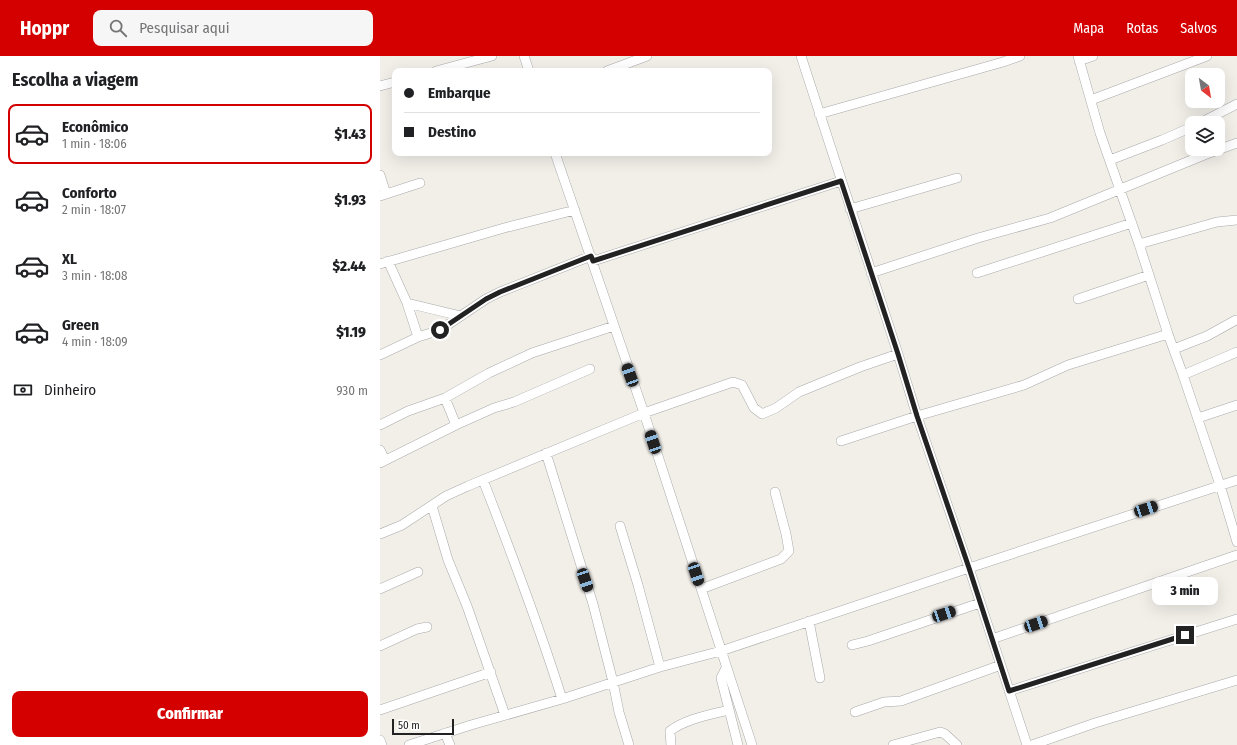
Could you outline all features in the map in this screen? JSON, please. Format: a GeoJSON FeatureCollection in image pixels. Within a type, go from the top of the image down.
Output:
{"type":"FeatureCollection","features":[{"type":"Feature","properties":{"kind":"street"},"geometry":{"type":"LineString","coordinates":[[447,68],[492,56]]}},
{"type":"Feature","properties":{"kind":"street"},"geometry":{"type":"LineString","coordinates":[[524,56],[528,68]]}},
{"type":"Feature","properties":{"kind":"street"},"geometry":{"type":"LineString","coordinates":[[615,68],[647,56]]}},
{"type":"Feature","properties":{"kind":"street"},"geometry":{"type":"LineString","coordinates":[[801,56],[917,416],[1027,745]]}},
{"type":"Feature","properties":{"kind":"street"},"geometry":{"type":"LineString","coordinates":[[819,114],[1004,62],[1020,56]]}},
{"type":"Feature","properties":{"kind":"street"},"geometry":{"type":"LineString","coordinates":[[1093,56],[1079,58],[1091,100],[1168,334],[1184,375],[1237,542]]}},
{"type":"Feature","properties":{"kind":"street"},"geometry":{"type":"LineString","coordinates":[[1091,100],[1207,56]]}},
{"type":"Feature","properties":{"kind":"street"},"geometry":{"type":"LineString","coordinates":[[380,86],[392,83]]}},
{"type":"Feature","properties":{"kind":"street"},"geometry":{"type":"LineString","coordinates":[[1214,116],[1237,104]]}},
{"type":"Feature","properties":{"kind":"street"},"geometry":{"type":"LineString","coordinates":[[1110,160],[1185,130]]}},
{"type":"Feature","properties":{"kind":"street"},"geometry":{"type":"LineString","coordinates":[[871,273],[964,242],[1050,218],[1237,143]]}},
{"type":"Feature","properties":{"kind":"street"},"geometry":{"type":"LineString","coordinates":[[557,156],[644,413],[720,651],[752,745]]}},
{"type":"Feature","properties":{"kind":"street"},"geometry":{"type":"LineString","coordinates":[[380,175],[383,195],[420,183]]}},
{"type":"Feature","properties":{"kind":"street"},"geometry":{"type":"LineString","coordinates":[[850,209],[957,178]]}},
{"type":"Feature","properties":{"kind":"street"},"geometry":{"type":"LineString","coordinates":[[380,355],[418,337],[440,330],[486,299],[500,292],[592,259],[841,181]]}},
{"type":"Feature","properties":{"kind":"street"},"geometry":{"type":"LineString","coordinates":[[418,337],[407,303],[384,263],[504,228],[575,210]]}},
{"type":"Feature","properties":{"kind":"street"},"geometry":{"type":"LineString","coordinates":[[1139,244],[1217,222],[1237,220]]}},
{"type":"Feature","properties":{"kind":"street"},"geometry":{"type":"LineString","coordinates":[[977,273],[1132,223]]}},
{"type":"Feature","properties":{"kind":"street"},"geometry":{"type":"LineString","coordinates":[[1078,298],[1149,275]]}},
{"type":"Feature","properties":{"kind":"street"},"geometry":{"type":"LineString","coordinates":[[407,303],[461,316]]}},
{"type":"Feature","properties":{"kind":"street"},"geometry":{"type":"LineString","coordinates":[[1174,349],[1207,336],[1236,320]]}},
{"type":"Feature","properties":{"kind":"street"},"geometry":{"type":"LineString","coordinates":[[380,425],[408,411],[445,398],[477,380],[532,353],[614,326]]}},
{"type":"Feature","properties":{"kind":"street"},"geometry":{"type":"LineString","coordinates":[[841,441],[917,416],[1024,385],[1068,365],[1168,334]]}},
{"type":"Feature","properties":{"kind":"street"},"geometry":{"type":"LineString","coordinates":[[1184,375],[1237,352]]}},
{"type":"Feature","properties":{"kind":"street"},"geometry":{"type":"LineString","coordinates":[[380,534],[402,525],[455,491],[644,413],[733,382],[742,385],[754,408],[762,414],[776,408],[799,392],[860,366],[898,354]]}},
{"type":"Feature","properties":{"kind":"street"},"geometry":{"type":"LineString","coordinates":[[380,450],[382,461],[494,408],[514,402],[590,369]]}},
{"type":"Feature","properties":{"kind":"street"},"geometry":{"type":"LineString","coordinates":[[445,398],[456,425]]}},
{"type":"Feature","properties":{"kind":"street"},"geometry":{"type":"LineString","coordinates":[[1198,418],[1237,405]]}},
{"type":"Feature","properties":{"kind":"street"},"geometry":{"type":"LineString","coordinates":[[546,453],[593,604],[614,682],[619,712],[629,745]]}},
{"type":"Feature","properties":{"kind":"street"},"geometry":{"type":"LineString","coordinates":[[483,480],[522,582],[562,698]]}},
{"type":"Feature","properties":{"kind":"street"},"geometry":{"type":"LineString","coordinates":[[409,745],[660,667],[720,651],[1237,480]]}},
{"type":"Feature","properties":{"kind":"street"},"geometry":{"type":"LineString","coordinates":[[701,589],[781,559],[789,551],[775,492]]}},
{"type":"Feature","properties":{"kind":"street"},"geometry":{"type":"LineString","coordinates":[[432,506],[448,560],[467,606],[505,715]]}},
{"type":"Feature","properties":{"kind":"street"},"geometry":{"type":"LineString","coordinates":[[620,526],[638,585],[660,667]]}},
{"type":"Feature","properties":{"kind":"street"},"geometry":{"type":"LineString","coordinates":[[992,639],[1237,555]]}},
{"type":"Feature","properties":{"kind":"street"},"geometry":{"type":"LineString","coordinates":[[380,588],[418,572]]}},
{"type":"Feature","properties":{"kind":"street"},"geometry":{"type":"LineString","coordinates":[[852,645],[868,642],[932,618],[980,603]]}},
{"type":"Feature","properties":{"kind":"street"},"geometry":{"type":"LineString","coordinates":[[1009,691],[1237,619]]}},
{"type":"Feature","properties":{"kind":"street"},"geometry":{"type":"LineString","coordinates":[[809,621],[820,678]]}},
{"type":"Feature","properties":{"kind":"street"},"geometry":{"type":"LineString","coordinates":[[380,646],[416,629],[427,627]]}},
{"type":"Feature","properties":{"kind":"street"},"geometry":{"type":"LineString","coordinates":[[855,712],[884,702],[901,701],[1001,665]]}},
{"type":"Feature","properties":{"kind":"street"},"geometry":{"type":"LineString","coordinates":[[726,668],[721,678],[738,745]]}},
{"type":"Feature","properties":{"kind":"street"},"geometry":{"type":"LineString","coordinates":[[380,710],[491,672]]}},
{"type":"Feature","properties":{"kind":"street"},"geometry":{"type":"LineString","coordinates":[[1032,745],[1095,723],[1237,680]]}},
{"type":"Feature","properties":{"kind":"street"},"geometry":{"type":"LineString","coordinates":[[671,745],[670,731],[674,728],[684,723],[729,710]]}},
{"type":"Feature","properties":{"kind":"street"},"geometry":{"type":"LineString","coordinates":[[893,745],[940,732],[945,734],[957,745]]}},
{"type":"Feature","properties":{"kind":"street"},"geometry":{"type":"LineString","coordinates":[[445,733],[450,745]]}},
{"type":"Feature","properties":{"kind":"street"},"geometry":{"type":"LineString","coordinates":[[380,740],[382,745]]}},
{"type":"Feature","properties":{"kind":"route"},"geometry":{"type":"LineString","coordinates":[[440,330],[486,299],[500,292],[591,256],[593,261],[841,181],[917,416],[1009,691],[1185,635]]}}]}
